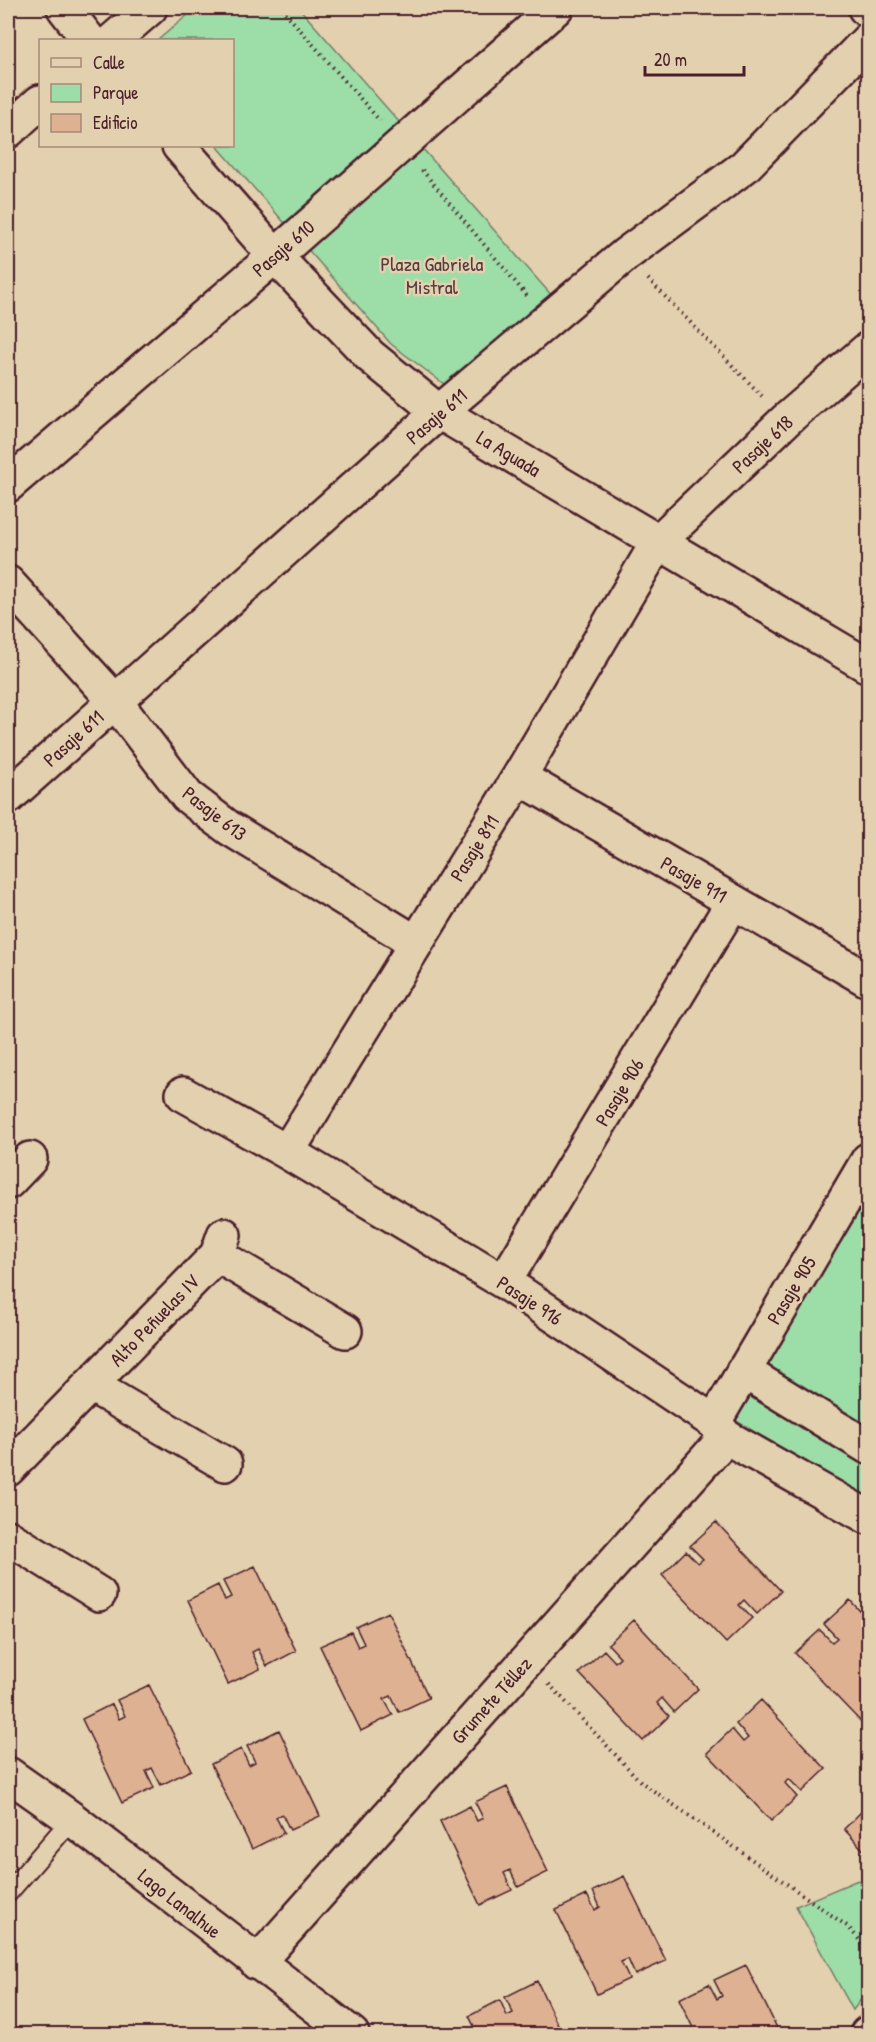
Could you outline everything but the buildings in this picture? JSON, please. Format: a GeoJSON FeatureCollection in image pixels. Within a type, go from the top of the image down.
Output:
{"type":"FeatureCollection","features":[{"type":"Feature","properties":{"kind":"street"},"geometry":{"type":"LineString","coordinates":[[64,8],[88,39]]}},
{"type":"Feature","properties":{"kind":"street"},"geometry":{"type":"LineString","coordinates":[[114,39],[150,8]]}},
{"type":"Feature","properties":{"kind":"street","name":"Pasaje 610"},"geometry":{"type":"LineString","coordinates":[[8,485],[276,256],[556,8]]}},
{"type":"Feature","properties":{"kind":"street"},"geometry":{"type":"LineString","coordinates":[[865,8],[868,11]]}},
{"type":"Feature","properties":{"kind":"street","name":"Pasaje 611"},"geometry":{"type":"LineString","coordinates":[[8,798],[114,700],[439,412],[625,255],[744,167],[868,39]]}},
{"type":"Feature","properties":{"kind":"street"},"geometry":{"type":"LineString","coordinates":[[8,131],[39,103]]}},
{"type":"Feature","properties":{"kind":"street","name":"La Aguada"},"geometry":{"type":"LineString","coordinates":[[180,147],[276,256],[370,356],[439,412],[868,666]]}},
{"type":"Feature","properties":{"kind":"street","name":"Pasaje 618"},"geometry":{"type":"LineString","coordinates":[[658,542],[786,420],[868,349]]}},
{"type":"Feature","properties":{"kind":"street","name":"Pasaje 811"},"geometry":{"type":"LineString","coordinates":[[287,1152],[519,777],[658,542]]}},
{"type":"Feature","properties":{"kind":"street","name":"Pasaje 613"},"geometry":{"type":"LineString","coordinates":[[8,583],[114,700],[187,796],[229,828],[415,942]]}},
{"type":"Feature","properties":{"kind":"street","name":"Pasaje 911"},"geometry":{"type":"LineString","coordinates":[[519,777],[868,980]]}},
{"type":"Feature","properties":{"kind":"street","name":"Pasaje 906"},"geometry":{"type":"LineString","coordinates":[[504,1282],[734,902]]}},
{"type":"Feature","properties":{"kind":"street","name":"Pasaje 916"},"geometry":{"type":"LineString","coordinates":[[183,1094],[287,1152],[504,1282],[720,1429],[868,1517]]}},
{"type":"Feature","properties":{"kind":"street"},"geometry":{"type":"LineString","coordinates":[[8,1182],[30,1159]]}},
{"type":"Feature","properties":{"kind":"street","name":"Pasaje 905"},"geometry":{"type":"LineString","coordinates":[[720,1429],[743,1371],[868,1160]]}},
{"type":"Feature","properties":{"kind":"street","name":"Alto Peñuelas IV"},"geometry":{"type":"LineString","coordinates":[[8,1469],[91,1385],[221,1245],[345,1330]]}},
{"type":"Feature","properties":{"kind":"street"},"geometry":{"type":"LineString","coordinates":[[743,1371],[868,1447]]}},
{"type":"Feature","properties":{"kind":"street","name":"Alto Peñuelas IV"},"geometry":{"type":"LineString","coordinates":[[91,1385],[225,1464]]}},
{"type":"Feature","properties":{"kind":"street","name":"Grumete Téllez"},"geometry":{"type":"LineString","coordinates":[[257,1963],[526,1660],[720,1429]]}},
{"type":"Feature","properties":{"kind":"street"},"geometry":{"type":"LineString","coordinates":[[8,1537],[99,1594]]}},
{"type":"Feature","properties":{"kind":"street","name":"Lago Lanalhue"},"geometry":{"type":"LineString","coordinates":[[8,1774],[72,1819],[352,2034]]}},
{"type":"Feature","properties":{"kind":"lane"},"geometry":{"type":"LineString","coordinates":[[8,1893],[72,1819]]}},
{"type":"Feature","properties":{"kind":"path"},"geometry":{"type":"LineString","coordinates":[[625,255],[786,420]]}},
{"type":"Feature","properties":{"kind":"path"},"geometry":{"type":"LineString","coordinates":[[526,1660],[641,1782],[847,1926],[868,1949]]}},
{"type":"Feature","properties":{"kind":"green space","name":"Plaza Gabriela Mistral"},"geometry":{"type":"Polygon","coordinates":[[[196,8],[299,8],[553,297],[452,390],[391,344],[218,147],[234,147],[234,39],[159,39],[196,8]]]}},
{"type":"Feature","properties":{"kind":"green space"},"geometry":{"type":"Polygon","coordinates":[[[868,1186],[868,1431],[760,1367],[868,1186]]]}},
{"type":"Feature","properties":{"kind":"green space"},"geometry":{"type":"Polygon","coordinates":[[[748,1394],[868,1464],[868,1500],[733,1419],[748,1394]]]}},
{"type":"Feature","properties":{"kind":"green space"},"geometry":{"type":"Polygon","coordinates":[[[858,1880],[868,1891],[868,1990],[853,2010],[796,1906],[858,1880]]]}}]}
